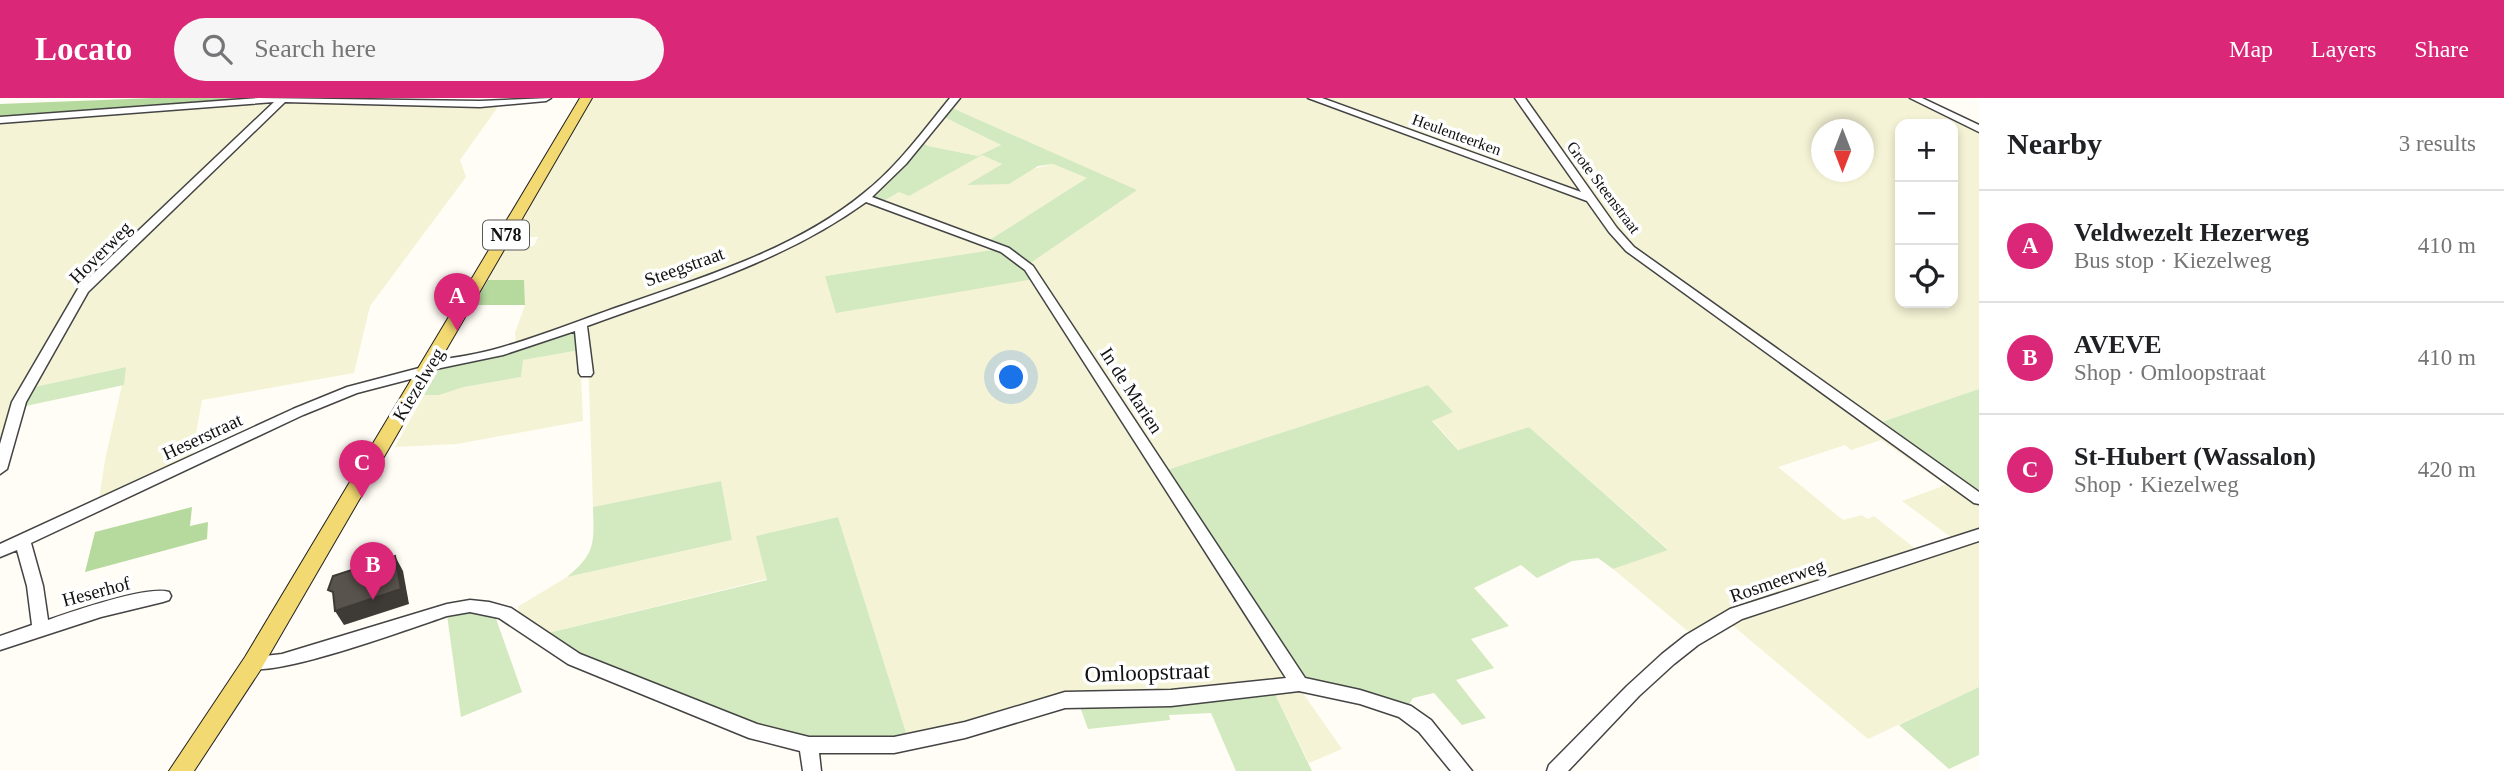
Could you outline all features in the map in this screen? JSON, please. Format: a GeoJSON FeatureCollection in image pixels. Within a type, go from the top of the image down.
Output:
{"type":"FeatureCollection","features":[{"type":"Feature","properties":{"kind":"main road","name":"Kiezelweg"},"geometry":{"type":"LineString","coordinates":[[181,771],[227,706],[253,663],[586,98]]}},
{"type":"Feature","properties":{"kind":"main road","name":"Kiezelweg"},"geometry":{"type":"LineString","coordinates":[[196,771],[218,732],[227,706]]}},
{"type":"Feature","properties":{"kind":"street"},"geometry":{"type":"LineString","coordinates":[[0,120],[282,99],[480,104],[546,98]]}},
{"type":"Feature","properties":{"kind":"street","name":"Steegstraat"},"geometry":{"type":"LineString","coordinates":[[427,369],[467,360],[581,324],[743,265],[836,218],[865,198],[888,177],[955,98]]}},
{"type":"Feature","properties":{"kind":"street","name":"Heulenteerken"},"geometry":{"type":"LineString","coordinates":[[1313,98],[1591,199]]}},
{"type":"Feature","properties":{"kind":"street","name":"Grote Steenstraat"},"geometry":{"type":"LineString","coordinates":[[1520,98],[1630,249],[1979,499]]}},
{"type":"Feature","properties":{"kind":"street"},"geometry":{"type":"LineString","coordinates":[[1915,98],[1979,130]]}},
{"type":"Feature","properties":{"kind":"street","name":"Hoverweg"},"geometry":{"type":"LineString","coordinates":[[0,469],[19,402],[83,290],[282,99]]}},
{"type":"Feature","properties":{"kind":"street","name":"In de Marien"},"geometry":{"type":"LineString","coordinates":[[865,198],[1005,250],[1029,268],[1299,684]]}},
{"type":"Feature","properties":{"kind":"street"},"geometry":{"type":"LineString","coordinates":[[581,324],[586,373]]}},
{"type":"Feature","properties":{"kind":"street","name":"Heserstraat"},"geometry":{"type":"LineString","coordinates":[[0,551],[309,408],[352,390],[427,369]]}},
{"type":"Feature","properties":{"kind":"street","name":"Rosmeerweg"},"geometry":{"type":"LineString","coordinates":[[1556,771],[1614,709],[1668,659],[1692,640],[1736,614],[1979,535]]}},
{"type":"Feature","properties":{"kind":"street","name":"Heserhof"},"geometry":{"type":"LineString","coordinates":[[22,540],[35,586],[41,630]]}},
{"type":"Feature","properties":{"kind":"street","name":"Heserhof"},"geometry":{"type":"LineString","coordinates":[[0,643],[136,600],[163,596]]}},
{"type":"Feature","properties":{"kind":"street","name":"Omloopstraat"},"geometry":{"type":"LineString","coordinates":[[253,663],[282,661],[447,610],[470,606],[489,608],[517,620],[574,659],[755,732],[809,745],[894,745],[965,730],[1074,698],[1171,698],[1299,684],[1360,697],[1405,711],[1425,726],[1463,771]]}},
{"type":"Feature","properties":{"kind":"street"},"geometry":{"type":"LineString","coordinates":[[809,745],[812,771]]}},
{"type":"Feature","properties":{"kind":"shaded area"},"geometry":{"type":"Polygon","coordinates":[[[591,98],[952,98],[890,173],[824,223],[741,264],[516,345],[515,333],[525,305],[524,280],[488,280],[506,246],[534,246],[538,237],[510,237],[591,98]]]}},
{"type":"Feature","properties":{"kind":"shaded area"},"geometry":{"type":"Polygon","coordinates":[[[957,98],[1311,98],[1589,201],[1618,239],[1979,502],[1979,530],[1952,538],[1902,501],[1946,485],[1881,440],[1851,450],[1845,445],[1778,467],[1843,520],[1862,515],[1867,519],[1874,516],[1917,550],[1690,633],[1613,569],[1668,549],[1529,427],[1459,450],[1432,420],[1453,412],[1428,385],[1167,470],[1029,264],[1136,190],[950,107],[957,98]]]}},
{"type":"Feature","properties":{"kind":"shaded area"},"geometry":{"type":"Polygon","coordinates":[[[1317,98],[1518,98],[1583,191],[1580,193],[1317,98]]]}},
{"type":"Feature","properties":{"kind":"shaded area"},"geometry":{"type":"Polygon","coordinates":[[[1523,98],[1912,98],[1955,119],[1895,119],[1895,308],[1958,308],[1958,121],[1979,131],[1979,389],[1876,424],[1624,240],[1523,98]]]}},
{"type":"Feature","properties":{"kind":"shaded area"},"geometry":{"type":"Polygon","coordinates":[[[277,101],[80,291],[0,458],[0,121],[277,101]]]}},
{"type":"Feature","properties":{"kind":"shaded area"},"geometry":{"type":"Polygon","coordinates":[[[282,102],[500,104],[460,160],[466,177],[370,306],[354,373],[202,400],[192,456],[99,500],[126,367],[30,388],[86,290],[282,102]]]}},
{"type":"Feature","properties":{"kind":"shaded area"},"geometry":{"type":"Polygon","coordinates":[[[942,116],[1001,145],[978,156],[928,146],[921,142],[942,116]]]}},
{"type":"Feature","properties":{"kind":"shaded area"},"geometry":{"type":"Polygon","coordinates":[[[982,155],[1002,164],[969,184],[1053,164],[1088,178],[988,241],[882,202],[899,192],[909,195],[982,155]]]}},
{"type":"Feature","properties":{"kind":"shaded area"},"geometry":{"type":"Polygon","coordinates":[[[863,202],[998,249],[825,276],[1034,279],[1284,669],[1287,681],[1125,695],[908,739],[838,517],[757,536],[767,579],[544,634],[523,620],[519,606],[567,577],[732,540],[721,481],[593,507],[587,325],[752,263],[863,202]]]}},
{"type":"Feature","properties":{"kind":"shaded area"},"geometry":{"type":"Polygon","coordinates":[[[580,350],[583,421],[457,444],[395,447],[424,395],[439,395],[464,387],[521,377],[522,360],[580,350]]]}},
{"type":"Feature","properties":{"kind":"shaded area"},"geometry":{"type":"Polygon","coordinates":[[[1979,539],[1979,687],[1868,739],[1731,624],[1757,611],[1979,539]]]}},
{"type":"Feature","properties":{"kind":"shaded area"},"geometry":{"type":"Polygon","coordinates":[[[1300,689],[1342,749],[1309,763],[1273,690],[1300,689]]]}},
{"type":"Feature","properties":{"kind":"green space"},"geometry":{"type":"Polygon","coordinates":[[[154,98],[265,98],[0,119],[0,104],[154,98]]]}},
{"type":"Feature","properties":{"kind":"green space"},"geometry":{"type":"Polygon","coordinates":[[[950,107],[1137,190],[1029,264],[988,241],[1087,178],[1053,164],[1038,166],[1009,184],[967,185],[1002,164],[982,155],[909,196],[899,192],[882,202],[873,198],[921,142],[928,146],[978,156],[1001,145],[942,116],[950,107]]]}},
{"type":"Feature","properties":{"kind":"green space"},"geometry":{"type":"Polygon","coordinates":[[[998,249],[1012,255],[1034,279],[836,313],[825,276],[998,249]]]}},
{"type":"Feature","properties":{"kind":"green space"},"geometry":{"type":"Polygon","coordinates":[[[488,280],[524,280],[525,305],[473,305],[488,280]]]}},
{"type":"Feature","properties":{"kind":"green space"},"geometry":{"type":"Polygon","coordinates":[[[571,331],[576,332],[580,350],[523,360],[521,377],[464,387],[439,395],[424,395],[438,368],[498,355],[571,331]]]}},
{"type":"Feature","properties":{"kind":"green space"},"geometry":{"type":"Polygon","coordinates":[[[126,367],[124,385],[21,407],[30,388],[126,367]]]}},
{"type":"Feature","properties":{"kind":"green space"},"geometry":{"type":"Polygon","coordinates":[[[1428,385],[1453,412],[1432,421],[1458,450],[1529,427],[1668,550],[1613,569],[1598,558],[1572,561],[1537,578],[1521,565],[1474,588],[1509,626],[1471,639],[1494,668],[1456,680],[1486,718],[1462,725],[1434,693],[1413,698],[1407,708],[1304,678],[1167,470],[1428,385]]]}},
{"type":"Feature","properties":{"kind":"green space"},"geometry":{"type":"Polygon","coordinates":[[[1979,389],[1979,497],[1876,424],[1979,389]]]}},
{"type":"Feature","properties":{"kind":"green space"},"geometry":{"type":"Polygon","coordinates":[[[721,481],[732,540],[567,577],[583,561],[591,546],[593,507],[721,481]]]}},
{"type":"Feature","properties":{"kind":"green space"},"geometry":{"type":"Polygon","coordinates":[[[192,507],[190,526],[208,522],[207,539],[85,572],[95,532],[192,507]]]}},
{"type":"Feature","properties":{"kind":"green space"},"geometry":{"type":"Polygon","coordinates":[[[838,517],[908,739],[810,740],[752,726],[585,659],[544,634],[767,580],[756,536],[838,517]]]}},
{"type":"Feature","properties":{"kind":"green space"},"geometry":{"type":"Polygon","coordinates":[[[494,613],[522,692],[461,717],[447,615],[494,613]]]}},
{"type":"Feature","properties":{"kind":"green space"},"geometry":{"type":"Polygon","coordinates":[[[1979,687],[1979,755],[1949,769],[1899,725],[1979,687]]]}},
{"type":"Feature","properties":{"kind":"green space"},"geometry":{"type":"Polygon","coordinates":[[[1273,690],[1312,771],[1236,771],[1211,713],[1169,715],[1170,720],[1088,729],[1078,701],[1273,690]]]}},
{"type":"Feature","properties":{"kind":"building"},"geometry":{"type":"Polygon","coordinates":[[[395,556],[401,589],[335,611],[333,592],[328,590],[333,576],[395,556]]]}},
{"type":"Feature","properties":{"kind":"place","name":"Veldwezelt Hezerweg"},"geometry":{"type":"Point","coordinates":[457,331]}},
{"type":"Feature","properties":{"kind":"place","name":"St-Hubert (Wassalon)"},"geometry":{"type":"Point","coordinates":[362,498]}},
{"type":"Feature","properties":{"kind":"place","name":"AVEVE"},"geometry":{"type":"Point","coordinates":[373,600]}}]}
